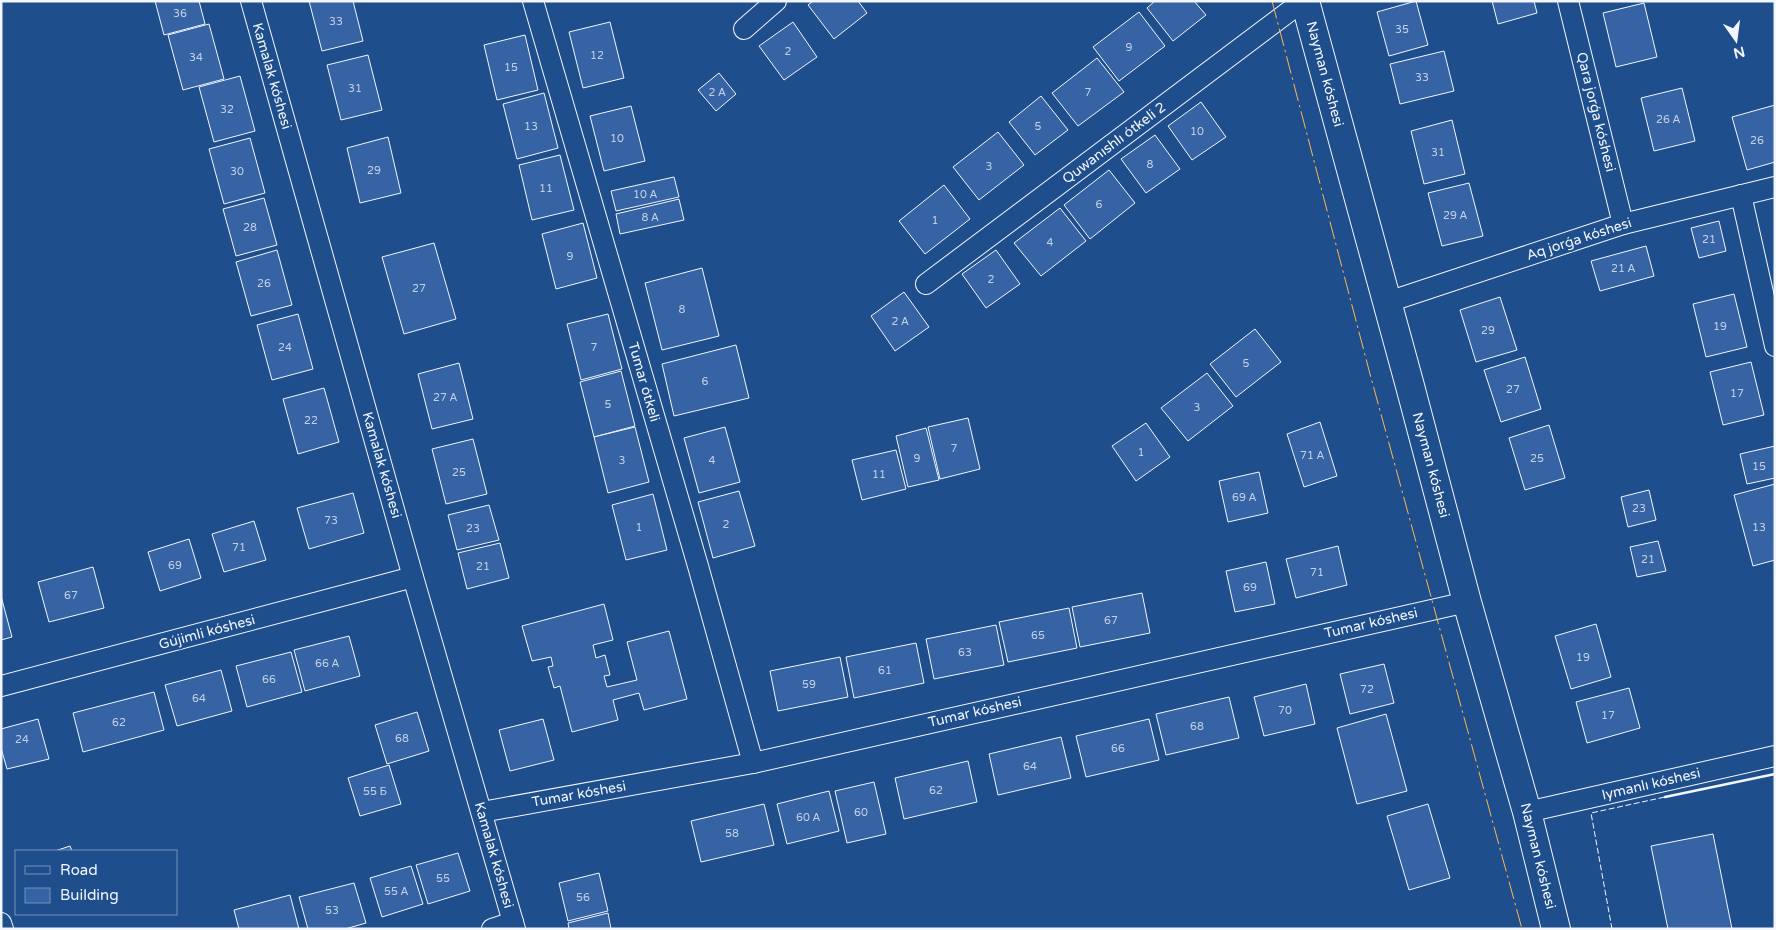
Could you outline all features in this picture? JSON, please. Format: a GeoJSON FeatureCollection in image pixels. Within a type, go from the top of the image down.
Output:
{"type":"FeatureCollection","features":[{"type":"Feature","properties":{"kind":"main road","name":"Nayman kóshesi"},"geometry":{"type":"LineString","coordinates":[[1304,1],[1388,302],[1467,602],[1528,812],[1556,929]]}},
{"type":"Feature","properties":{"kind":"street","name":"Kamalak kóshesi"},"geometry":{"type":"LineString","coordinates":[[251,1],[514,925]]}},
{"type":"Feature","properties":{"kind":"street","name":"Tumar ótkeli"},"geometry":{"type":"LineString","coordinates":[[533,1],[695,556],[753,763]]}},
{"type":"Feature","properties":{"kind":"street"},"geometry":{"type":"LineString","coordinates":[[744,30],[776,1]]}},
{"type":"Feature","properties":{"kind":"street","name":"Quwanıshlı ótkeli 2"},"geometry":{"type":"LineString","coordinates":[[926,284],[1304,1]]}},
{"type":"Feature","properties":{"kind":"street","name":"Qara jorǵa kóshesi"},"geometry":{"type":"LineString","coordinates":[[1568,1],[1623,224]]}},
{"type":"Feature","properties":{"kind":"street","name":"Aq jorǵa kóshesi"},"geometry":{"type":"LineString","coordinates":[[1388,302],[1623,224],[1775,187]]}},
{"type":"Feature","properties":{"kind":"street"},"geometry":{"type":"LineString","coordinates":[[1741,195],[1775,346]]}},
{"type":"Feature","properties":{"kind":"street","name":"Gújimli kóshesi"},"geometry":{"type":"LineString","coordinates":[[1,686],[414,577]]}},
{"type":"Feature","properties":{"kind":"street","name":"Tumar kóshesi"},"geometry":{"type":"LineString","coordinates":[[482,812],[753,763],[1467,602]]}},
{"type":"Feature","properties":{"kind":"street","name":"Iymanlı kóshesi"},"geometry":{"type":"LineString","coordinates":[[1528,812],[1775,756]]}},
{"type":"Feature","properties":{"kind":"street"},"geometry":{"type":"LineString","coordinates":[[1,923],[3,929]]}},
{"type":"Feature","properties":{"kind":"street"},"geometry":{"type":"LineString","coordinates":[[492,929],[514,925]]}},
{"type":"Feature","properties":{"kind":"building"},"geometry":{"type":"Polygon","coordinates":[[[155,1],[199,1],[205,24],[164,35],[155,1]]]}},
{"type":"Feature","properties":{"kind":"building"},"geometry":{"type":"Polygon","coordinates":[[[309,1],[353,1],[363,41],[322,51],[309,1]]]}},
{"type":"Feature","properties":{"kind":"building"},"geometry":{"type":"Polygon","coordinates":[[[813,1],[858,1],[867,13],[834,39],[808,5],[813,1]]]}},
{"type":"Feature","properties":{"kind":"building"},"geometry":{"type":"Polygon","coordinates":[[[1155,1],[1194,1],[1206,15],[1173,41],[1147,8],[1155,1]]]}},
{"type":"Feature","properties":{"kind":"building"},"geometry":{"type":"Polygon","coordinates":[[[1416,1],[1428,45],[1389,56],[1377,12],[1416,1]]]}},
{"type":"Feature","properties":{"kind":"building"},"geometry":{"type":"Polygon","coordinates":[[[1492,1],[1534,1],[1537,13],[1498,24],[1492,1]]]}},
{"type":"Feature","properties":{"kind":"building"},"geometry":{"type":"Polygon","coordinates":[[[1644,3],[1657,57],[1616,67],[1603,13],[1644,3]]]}},
{"type":"Feature","properties":{"kind":"building"},"geometry":{"type":"Polygon","coordinates":[[[1139,12],[1165,46],[1119,81],[1093,47],[1139,12]]]}},
{"type":"Feature","properties":{"kind":"building"},"geometry":{"type":"Polygon","coordinates":[[[610,22],[624,78],[583,88],[569,32],[610,22]]]}},
{"type":"Feature","properties":{"kind":"building"},"geometry":{"type":"Polygon","coordinates":[[[793,22],[817,57],[784,80],[759,46],[793,22]]]}},
{"type":"Feature","properties":{"kind":"building"},"geometry":{"type":"Polygon","coordinates":[[[209,24],[224,79],[183,90],[168,35],[209,24]]]}},
{"type":"Feature","properties":{"kind":"building"},"geometry":{"type":"Polygon","coordinates":[[[525,35],[538,90],[497,100],[484,45],[525,35]]]}},
{"type":"Feature","properties":{"kind":"building"},"geometry":{"type":"Polygon","coordinates":[[[1444,51],[1454,91],[1400,104],[1390,64],[1444,51]]]}},
{"type":"Feature","properties":{"kind":"building"},"geometry":{"type":"Polygon","coordinates":[[[368,55],[382,110],[341,120],[327,65],[368,55]]]}},
{"type":"Feature","properties":{"kind":"building"},"geometry":{"type":"Polygon","coordinates":[[[1097,58],[1124,92],[1078,126],[1052,93],[1097,58]]]}},
{"type":"Feature","properties":{"kind":"building"},"geometry":{"type":"Polygon","coordinates":[[[719,73],[736,94],[716,111],[698,90],[719,73]]]}},
{"type":"Feature","properties":{"kind":"building"},"geometry":{"type":"Polygon","coordinates":[[[240,76],[255,131],[214,142],[199,87],[240,76]]]}},
{"type":"Feature","properties":{"kind":"building"},"geometry":{"type":"Polygon","coordinates":[[[1682,88],[1695,141],[1654,151],[1641,98],[1682,88]]]}},
{"type":"Feature","properties":{"kind":"building"},"geometry":{"type":"Polygon","coordinates":[[[544,93],[558,148],[517,159],[503,104],[544,93]]]}},
{"type":"Feature","properties":{"kind":"building"},"geometry":{"type":"Polygon","coordinates":[[[1041,96],[1068,130],[1035,155],[1009,122],[1041,96]]]}},
{"type":"Feature","properties":{"kind":"building"},"geometry":{"type":"Polygon","coordinates":[[[1201,102],[1226,137],[1192,160],[1168,126],[1201,102]]]}},
{"type":"Feature","properties":{"kind":"building"},"geometry":{"type":"Polygon","coordinates":[[[1775,105],[1775,162],[1747,170],[1732,117],[1775,105]]]}},
{"type":"Feature","properties":{"kind":"building"},"geometry":{"type":"Polygon","coordinates":[[[631,106],[645,161],[604,171],[590,116],[631,106]]]}},
{"type":"Feature","properties":{"kind":"building"},"geometry":{"type":"Polygon","coordinates":[[[1452,120],[1465,174],[1424,184],[1411,131],[1452,120]]]}},
{"type":"Feature","properties":{"kind":"building"},"geometry":{"type":"Polygon","coordinates":[[[998,132],[1024,165],[979,200],[953,167],[998,132]]]}},
{"type":"Feature","properties":{"kind":"building"},"geometry":{"type":"Polygon","coordinates":[[[1155,135],[1180,169],[1146,193],[1121,159],[1155,135]]]}},
{"type":"Feature","properties":{"kind":"building"},"geometry":{"type":"Polygon","coordinates":[[[388,137],[401,193],[360,203],[347,148],[388,137]]]}},
{"type":"Feature","properties":{"kind":"building"},"geometry":{"type":"Polygon","coordinates":[[[250,138],[265,193],[224,204],[209,149],[250,138]]]}},
{"type":"Feature","properties":{"kind":"building"},"geometry":{"type":"Polygon","coordinates":[[[560,155],[574,210],[532,220],[519,165],[560,155]]]}},
{"type":"Feature","properties":{"kind":"building"},"geometry":{"type":"Polygon","coordinates":[[[1109,170],[1135,203],[1090,239],[1064,205],[1109,170]]]}},
{"type":"Feature","properties":{"kind":"building"},"geometry":{"type":"Polygon","coordinates":[[[674,177],[679,197],[616,211],[611,191],[674,177]]]}},
{"type":"Feature","properties":{"kind":"building"},"geometry":{"type":"Polygon","coordinates":[[[1469,183],[1483,236],[1442,246],[1428,193],[1469,183]]]}},
{"type":"Feature","properties":{"kind":"building"},"geometry":{"type":"Polygon","coordinates":[[[944,185],[970,219],[925,254],[899,221],[944,185]]]}},
{"type":"Feature","properties":{"kind":"building"},"geometry":{"type":"Polygon","coordinates":[[[264,198],[277,245],[236,256],[223,209],[264,198]]]}},
{"type":"Feature","properties":{"kind":"building"},"geometry":{"type":"Polygon","coordinates":[[[679,199],[684,220],[620,234],[616,214],[679,199]]]}},
{"type":"Feature","properties":{"kind":"building"},"geometry":{"type":"Polygon","coordinates":[[[1060,208],[1086,241],[1041,276],[1014,243],[1060,208]]]}},
{"type":"Feature","properties":{"kind":"building"},"geometry":{"type":"Polygon","coordinates":[[[1719,221],[1726,251],[1699,258],[1691,228],[1719,221]]]}},
{"type":"Feature","properties":{"kind":"building"},"geometry":{"type":"Polygon","coordinates":[[[583,223],[597,278],[556,289],[542,234],[583,223]]]}},
{"type":"Feature","properties":{"kind":"building"},"geometry":{"type":"Polygon","coordinates":[[[434,243],[456,319],[404,334],[382,257],[434,243]]]}},
{"type":"Feature","properties":{"kind":"building"},"geometry":{"type":"Polygon","coordinates":[[[1646,246],[1654,276],[1600,291],[1591,261],[1646,246]]]}},
{"type":"Feature","properties":{"kind":"building"},"geometry":{"type":"Polygon","coordinates":[[[277,250],[292,305],[251,316],[236,262],[277,250]]]}},
{"type":"Feature","properties":{"kind":"building"},"geometry":{"type":"Polygon","coordinates":[[[996,250],[1020,284],[986,308],[962,274],[996,250]]]}},
{"type":"Feature","properties":{"kind":"building"},"geometry":{"type":"Polygon","coordinates":[[[702,268],[719,336],[662,350],[645,283],[702,268]]]}},
{"type":"Feature","properties":{"kind":"building"},"geometry":{"type":"Polygon","coordinates":[[[904,292],[929,327],[895,351],[871,316],[904,292]]]}},
{"type":"Feature","properties":{"kind":"building"},"geometry":{"type":"Polygon","coordinates":[[[1734,294],[1747,347],[1706,357],[1693,304],[1734,294]]]}},
{"type":"Feature","properties":{"kind":"building"},"geometry":{"type":"Polygon","coordinates":[[[1500,297],[1517,350],[1476,362],[1460,310],[1500,297]]]}},
{"type":"Feature","properties":{"kind":"building"},"geometry":{"type":"Polygon","coordinates":[[[298,314],[313,369],[272,380],[257,325],[298,314]]]}},
{"type":"Feature","properties":{"kind":"building"},"geometry":{"type":"Polygon","coordinates":[[[608,314],[622,369],[581,380],[567,324],[608,314]]]}},
{"type":"Feature","properties":{"kind":"building"},"geometry":{"type":"Polygon","coordinates":[[[1255,329],[1281,362],[1236,397],[1210,364],[1255,329]]]}},
{"type":"Feature","properties":{"kind":"building"},"geometry":{"type":"Polygon","coordinates":[[[736,345],[749,398],[674,416],[662,364],[736,345]]]}},
{"type":"Feature","properties":{"kind":"building"},"geometry":{"type":"Polygon","coordinates":[[[1525,357],[1541,409],[1501,422],[1484,370],[1525,357]]]}},
{"type":"Feature","properties":{"kind":"building"},"geometry":{"type":"Polygon","coordinates":[[[1751,362],[1764,415],[1723,425],[1710,372],[1751,362]]]}},
{"type":"Feature","properties":{"kind":"building"},"geometry":{"type":"Polygon","coordinates":[[[459,363],[473,419],[432,429],[418,374],[459,363]]]}},
{"type":"Feature","properties":{"kind":"building"},"geometry":{"type":"Polygon","coordinates":[[[621,371],[635,426],[594,437],[580,382],[621,371]]]}},
{"type":"Feature","properties":{"kind":"building"},"geometry":{"type":"Polygon","coordinates":[[[1207,373],[1233,406],[1188,441],[1161,408],[1207,373]]]}},
{"type":"Feature","properties":{"kind":"building"},"geometry":{"type":"Polygon","coordinates":[[[324,388],[339,442],[298,454],[283,399],[324,388]]]}},
{"type":"Feature","properties":{"kind":"building"},"geometry":{"type":"Polygon","coordinates":[[[968,418],[980,469],[940,479],[928,427],[968,418]]]}},
{"type":"Feature","properties":{"kind":"building"},"geometry":{"type":"Polygon","coordinates":[[[1320,422],[1337,476],[1304,487],[1287,434],[1320,422]]]}},
{"type":"Feature","properties":{"kind":"building"},"geometry":{"type":"Polygon","coordinates":[[[1146,423],[1170,457],[1136,481],[1112,446],[1146,423]]]}},
{"type":"Feature","properties":{"kind":"building"},"geometry":{"type":"Polygon","coordinates":[[[1549,425],[1565,478],[1525,490],[1509,438],[1549,425]]]}},
{"type":"Feature","properties":{"kind":"building"},"geometry":{"type":"Polygon","coordinates":[[[635,427],[649,482],[608,493],[594,437],[635,427]]]}},
{"type":"Feature","properties":{"kind":"building"},"geometry":{"type":"Polygon","coordinates":[[[725,427],[740,482],[699,493],[684,438],[725,427]]]}},
{"type":"Feature","properties":{"kind":"building"},"geometry":{"type":"Polygon","coordinates":[[[926,428],[939,480],[908,487],[896,436],[926,428]]]}},
{"type":"Feature","properties":{"kind":"building"},"geometry":{"type":"Polygon","coordinates":[[[473,439],[487,494],[446,504],[432,449],[473,439]]]}},
{"type":"Feature","properties":{"kind":"building"},"geometry":{"type":"Polygon","coordinates":[[[1775,446],[1775,478],[1747,484],[1740,454],[1775,446]]]}},
{"type":"Feature","properties":{"kind":"building"},"geometry":{"type":"Polygon","coordinates":[[[896,450],[906,489],[862,500],[852,460],[896,450]]]}},
{"type":"Feature","properties":{"kind":"building"},"geometry":{"type":"Polygon","coordinates":[[[1259,472],[1268,513],[1228,522],[1219,481],[1259,472]]]}},
{"type":"Feature","properties":{"kind":"building"},"geometry":{"type":"Polygon","coordinates":[[[1775,484],[1775,560],[1753,566],[1734,495],[1775,484]]]}},
{"type":"Feature","properties":{"kind":"building"},"geometry":{"type":"Polygon","coordinates":[[[1649,490],[1656,520],[1628,527],[1621,497],[1649,490]]]}},
{"type":"Feature","properties":{"kind":"building"},"geometry":{"type":"Polygon","coordinates":[[[739,491],[755,546],[713,558],[698,502],[739,491]]]}},
{"type":"Feature","properties":{"kind":"building"},"geometry":{"type":"Polygon","coordinates":[[[353,493],[364,533],[309,549],[297,508],[353,493]]]}},
{"type":"Feature","properties":{"kind":"building"},"geometry":{"type":"Polygon","coordinates":[[[653,494],[667,550],[626,560],[612,505],[653,494]]]}},
{"type":"Feature","properties":{"kind":"building"},"geometry":{"type":"Polygon","coordinates":[[[489,505],[499,540],[457,550],[448,515],[489,505]]]}},
{"type":"Feature","properties":{"kind":"building"},"geometry":{"type":"Polygon","coordinates":[[[254,521],[266,560],[224,572],[212,534],[254,521]]]}},
{"type":"Feature","properties":{"kind":"building"},"geometry":{"type":"Polygon","coordinates":[[[189,539],[201,578],[160,591],[148,552],[189,539]]]}},
{"type":"Feature","properties":{"kind":"building"},"geometry":{"type":"Polygon","coordinates":[[[1658,541],[1666,571],[1637,577],[1630,547],[1658,541]]]}},
{"type":"Feature","properties":{"kind":"building"},"geometry":{"type":"Polygon","coordinates":[[[500,543],[509,578],[467,589],[458,553],[500,543]]]}},
{"type":"Feature","properties":{"kind":"building"},"geometry":{"type":"Polygon","coordinates":[[[1338,546],[1347,585],[1296,598],[1286,559],[1338,546]]]}},
{"type":"Feature","properties":{"kind":"building"},"geometry":{"type":"Polygon","coordinates":[[[1266,562],[1275,604],[1235,612],[1226,571],[1266,562]]]}},
{"type":"Feature","properties":{"kind":"building"},"geometry":{"type":"Polygon","coordinates":[[[93,567],[104,608],[49,622],[38,582],[93,567]]]}},
{"type":"Feature","properties":{"kind":"building"},"geometry":{"type":"Polygon","coordinates":[[[1142,593],[1150,633],[1080,647],[1072,607],[1142,593]]]}},
{"type":"Feature","properties":{"kind":"building"},"geometry":{"type":"Polygon","coordinates":[[[1,596],[12,637],[1,640],[1,596]]]}},
{"type":"Feature","properties":{"kind":"building"},"geometry":{"type":"Polygon","coordinates":[[[604,604],[613,640],[593,645],[596,658],[605,655],[610,675],[604,676],[607,687],[637,680],[627,642],[669,631],[687,699],[644,710],[639,693],[613,700],[618,720],[572,732],[560,686],[554,688],[548,667],[553,666],[551,657],[532,661],[522,626],[604,604]]]}},
{"type":"Feature","properties":{"kind":"building"},"geometry":{"type":"Polygon","coordinates":[[[1069,608],[1077,648],[1008,662],[999,622],[1069,608]]]}},
{"type":"Feature","properties":{"kind":"building"},"geometry":{"type":"Polygon","coordinates":[[[1596,624],[1611,677],[1571,689],[1555,636],[1596,624]]]}},
{"type":"Feature","properties":{"kind":"building"},"geometry":{"type":"Polygon","coordinates":[[[996,625],[1004,665],[934,679],[926,639],[996,625]]]}},
{"type":"Feature","properties":{"kind":"building"},"geometry":{"type":"Polygon","coordinates":[[[349,636],[360,676],[305,691],[294,650],[349,636]]]}},
{"type":"Feature","properties":{"kind":"building"},"geometry":{"type":"Polygon","coordinates":[[[916,643],[924,683],[854,698],[846,657],[916,643]]]}},
{"type":"Feature","properties":{"kind":"building"},"geometry":{"type":"Polygon","coordinates":[[[291,652],[302,692],[247,707],[236,666],[291,652]]]}},
{"type":"Feature","properties":{"kind":"building"},"geometry":{"type":"Polygon","coordinates":[[[840,657],[848,697],[778,711],[770,671],[840,657]]]}},
{"type":"Feature","properties":{"kind":"building"},"geometry":{"type":"Polygon","coordinates":[[[1384,664],[1394,703],[1350,714],[1340,674],[1384,664]]]}},
{"type":"Feature","properties":{"kind":"building"},"geometry":{"type":"Polygon","coordinates":[[[221,670],[232,711],[177,726],[165,685],[221,670]]]}},
{"type":"Feature","properties":{"kind":"building"},"geometry":{"type":"Polygon","coordinates":[[[1306,684],[1315,724],[1264,736],[1254,697],[1306,684]]]}},
{"type":"Feature","properties":{"kind":"building"},"geometry":{"type":"Polygon","coordinates":[[[1629,688],[1640,728],[1587,743],[1576,702],[1629,688]]]}},
{"type":"Feature","properties":{"kind":"building"},"geometry":{"type":"Polygon","coordinates":[[[154,692],[164,730],[83,752],[73,713],[154,692]]]}},
{"type":"Feature","properties":{"kind":"building"},"geometry":{"type":"Polygon","coordinates":[[[1229,697],[1239,738],[1166,755],[1156,714],[1229,697]]]}},
{"type":"Feature","properties":{"kind":"building"},"geometry":{"type":"Polygon","coordinates":[[[417,712],[429,751],[387,764],[375,725],[417,712]]]}},
{"type":"Feature","properties":{"kind":"building"},"geometry":{"type":"Polygon","coordinates":[[[1386,714],[1407,791],[1357,804],[1337,728],[1386,714]]]}},
{"type":"Feature","properties":{"kind":"building"},"geometry":{"type":"Polygon","coordinates":[[[38,719],[49,759],[7,769],[1,748],[1,729],[38,719]]]}},
{"type":"Feature","properties":{"kind":"building"},"geometry":{"type":"Polygon","coordinates":[[[543,719],[554,760],[510,771],[499,730],[543,719]]]}},
{"type":"Feature","properties":{"kind":"building"},"geometry":{"type":"Polygon","coordinates":[[[1149,719],[1159,760],[1086,777],[1076,736],[1149,719]]]}},
{"type":"Feature","properties":{"kind":"building"},"geometry":{"type":"Polygon","coordinates":[[[1061,737],[1071,778],[998,795],[989,754],[1061,737]]]}},
{"type":"Feature","properties":{"kind":"building"},"geometry":{"type":"Polygon","coordinates":[[[968,761],[977,802],[904,819],[895,778],[968,761]]]}},
{"type":"Feature","properties":{"kind":"building"},"geometry":{"type":"Polygon","coordinates":[[[389,765],[401,804],[360,816],[348,778],[389,765]]]}},
{"type":"Feature","properties":{"kind":"building"},"geometry":{"type":"Polygon","coordinates":[[[874,782],[886,834],[847,843],[835,791],[874,782]]]}},
{"type":"Feature","properties":{"kind":"building"},"geometry":{"type":"Polygon","coordinates":[[[829,791],[839,831],[787,844],[777,804],[829,791]]]}},
{"type":"Feature","properties":{"kind":"building"},"geometry":{"type":"Polygon","coordinates":[[[764,804],[774,845],[701,862],[691,821],[764,804]]]}},
{"type":"Feature","properties":{"kind":"building"},"geometry":{"type":"Polygon","coordinates":[[[1428,804],[1450,878],[1409,890],[1387,816],[1428,804]]]}},
{"type":"Feature","properties":{"kind":"building"},"geometry":{"type":"Polygon","coordinates":[[[1713,834],[1732,929],[1668,929],[1651,846],[1713,834]]]}},
{"type":"Feature","properties":{"kind":"building"},"geometry":{"type":"Polygon","coordinates":[[[70,846],[72,850],[58,850],[70,846]]]}},
{"type":"Feature","properties":{"kind":"building"},"geometry":{"type":"Polygon","coordinates":[[[458,853],[470,891],[428,904],[416,865],[458,853]]]}},
{"type":"Feature","properties":{"kind":"building"},"geometry":{"type":"Polygon","coordinates":[[[411,866],[423,904],[382,917],[370,878],[411,866]]]}},
{"type":"Feature","properties":{"kind":"building"},"geometry":{"type":"Polygon","coordinates":[[[599,873],[608,911],[568,921],[559,883],[599,873]]]}},
{"type":"Feature","properties":{"kind":"building"},"geometry":{"type":"Polygon","coordinates":[[[354,883],[366,923],[345,929],[308,929],[299,897],[354,883]]]}},
{"type":"Feature","properties":{"kind":"building"},"geometry":{"type":"Polygon","coordinates":[[[290,895],[299,929],[239,929],[234,910],[290,895]]]}},
{"type":"Feature","properties":{"kind":"building"},"geometry":{"type":"Polygon","coordinates":[[[608,913],[611,929],[569,929],[568,923],[608,913]]]}},
{"type":"Feature","properties":{"kind":"fence"},"geometry":{"type":"LineString","coordinates":[[1612,929],[1591,813],[1665,797]]}},
{"type":"Feature","properties":{"kind":"wall"},"geometry":{"type":"LineString","coordinates":[[1665,797],[1775,774]]}},
{"type":"Feature","properties":{"kind":"power"},"geometry":{"type":"LineString","coordinates":[[1272,1],[1370,374],[1522,929]]}}]}
